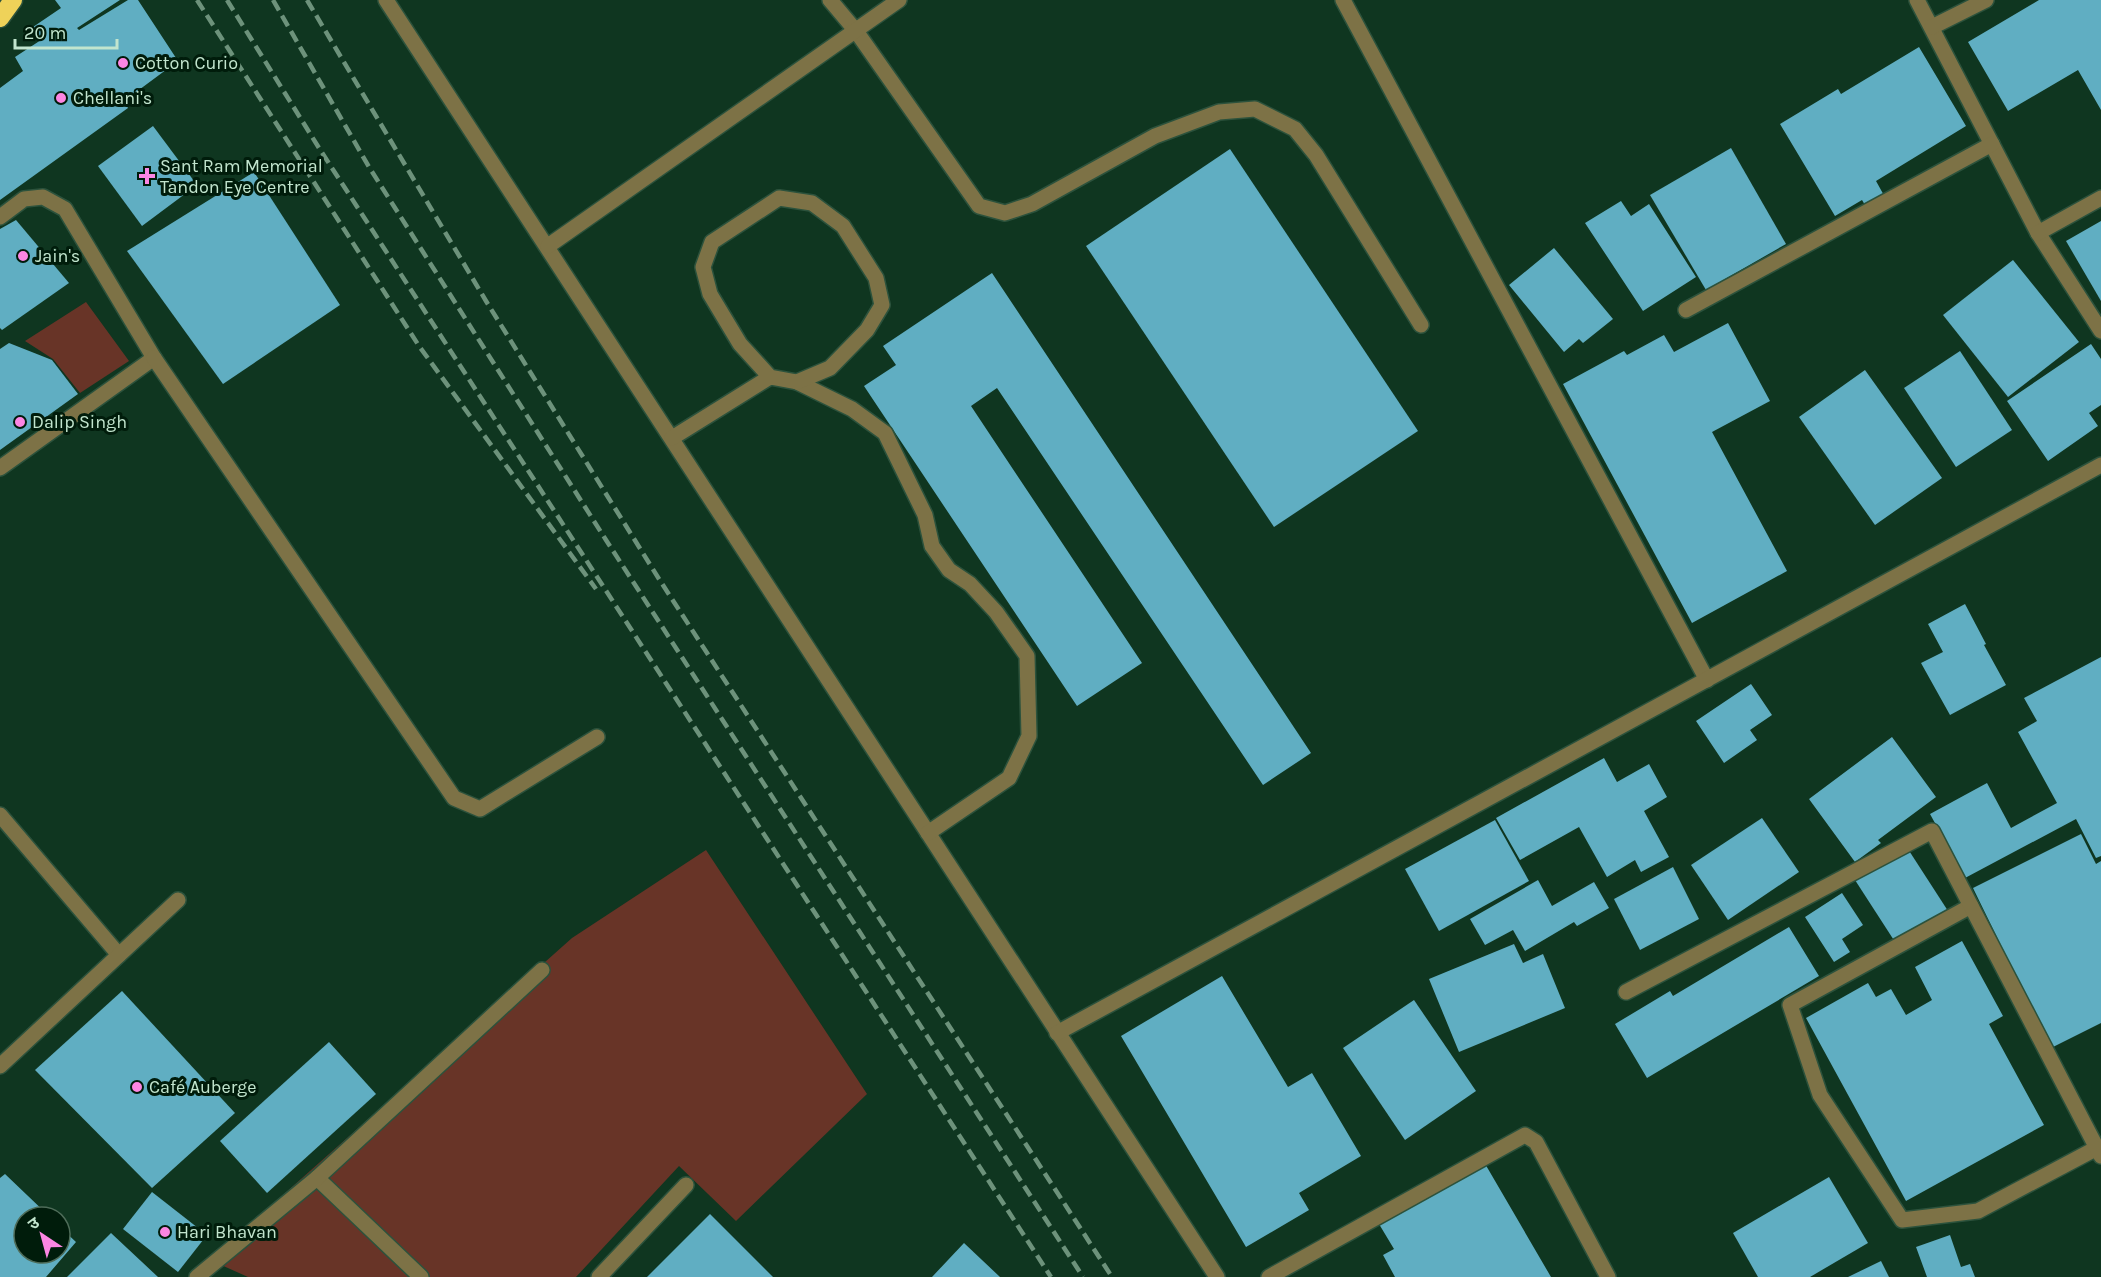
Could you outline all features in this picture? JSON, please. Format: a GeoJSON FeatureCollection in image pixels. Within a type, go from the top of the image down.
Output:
{"type":"FeatureCollection","features":[{"type":"Feature","properties":{"kind":"highway"},"geometry":{"type":"LineString","coordinates":[[0,18],[13,0]]}},
{"type":"Feature","properties":{"kind":"street"},"geometry":{"type":"LineString","coordinates":[[386,0],[1217,1277]]}},
{"type":"Feature","properties":{"kind":"street"},"geometry":{"type":"LineString","coordinates":[[830,0],[856,31],[979,206],[1005,213],[1032,204],[1155,136],[1220,112],[1255,109],[1295,129],[1316,155],[1421,325]]}},
{"type":"Feature","properties":{"kind":"street"},"geometry":{"type":"LineString","coordinates":[[548,246],[898,0]]}},
{"type":"Feature","properties":{"kind":"street"},"geometry":{"type":"LineString","coordinates":[[1343,0],[1707,680]]}},
{"type":"Feature","properties":{"kind":"street"},"geometry":{"type":"LineString","coordinates":[[1917,0],[2038,233],[2101,331]]}},
{"type":"Feature","properties":{"kind":"street"},"geometry":{"type":"LineString","coordinates":[[1932,27],[1986,0]]}},
{"type":"Feature","properties":{"kind":"street"},"geometry":{"type":"LineString","coordinates":[[1686,310],[1992,144]]}},
{"type":"Feature","properties":{"kind":"street"},"geometry":{"type":"LineString","coordinates":[[0,218],[24,199],[43,197],[65,209],[154,358],[454,798],[480,809],[597,737]]}},
{"type":"Feature","properties":{"kind":"street"},"geometry":{"type":"LineString","coordinates":[[797,382],[831,368],[867,330],[882,305],[876,278],[843,226],[812,203],[779,198],[712,242],[703,267],[710,294],[740,344],[770,377],[797,382],[852,409],[885,433],[925,515],[932,546],[949,570],[970,585],[996,612],[1027,656],[1029,736],[1010,778],[928,833]]}},
{"type":"Feature","properties":{"kind":"street"},"geometry":{"type":"LineString","coordinates":[[2038,233],[2101,198]]}},
{"type":"Feature","properties":{"kind":"street"},"geometry":{"type":"LineString","coordinates":[[0,468],[154,358]]}},
{"type":"Feature","properties":{"kind":"street"},"geometry":{"type":"LineString","coordinates":[[672,438],[770,377]]}},
{"type":"Feature","properties":{"kind":"street"},"geometry":{"type":"LineString","coordinates":[[1057,1033],[2101,465]]}},
{"type":"Feature","properties":{"kind":"street"},"geometry":{"type":"LineString","coordinates":[[0,815],[119,955]]}},
{"type":"Feature","properties":{"kind":"street"},"geometry":{"type":"LineString","coordinates":[[1626,992],[1932,831],[2099,1152],[1978,1211],[1902,1220],[1820,1095],[1790,1005],[1971,906]]}},
{"type":"Feature","properties":{"kind":"street"},"geometry":{"type":"LineString","coordinates":[[0,1066],[178,900]]}},
{"type":"Feature","properties":{"kind":"street"},"geometry":{"type":"LineString","coordinates":[[197,1277],[317,1178],[542,970]]}},
{"type":"Feature","properties":{"kind":"street"},"geometry":{"type":"LineString","coordinates":[[1269,1277],[1525,1135],[1536,1142],[1608,1277]]}},
{"type":"Feature","properties":{"kind":"street"},"geometry":{"type":"LineString","coordinates":[[317,1178],[421,1277]]}},
{"type":"Feature","properties":{"kind":"street"},"geometry":{"type":"LineString","coordinates":[[599,1277],[686,1185]]}},
{"type":"Feature","properties":{"kind":"shaded area"},"geometry":{"type":"Polygon","coordinates":[[[86,302],[129,361],[80,393],[53,359],[25,341],[86,302]]]}},
{"type":"Feature","properties":{"kind":"shaded area"},"geometry":{"type":"Polygon","coordinates":[[[706,850],[867,1094],[736,1221],[679,1166],[576,1277],[248,1277],[210,1260],[572,938],[706,850]]]}},
{"type":"Feature","properties":{"kind":"building","name":"Chellani's"},"geometry":{"type":"Polygon","coordinates":[[[55,0],[120,0],[77,28],[79,30],[128,0],[138,0],[178,61],[124,101],[128,108],[0,200],[0,88],[23,71],[15,57],[41,40],[33,27],[61,8],[55,0]]]}},
{"type":"Feature","properties":{"kind":"building"},"geometry":{"type":"Polygon","coordinates":[[[2039,0],[2101,0],[2101,110],[2078,70],[2008,111],[1968,42],[2039,0]]]}},
{"type":"Feature","properties":{"kind":"building"},"geometry":{"type":"Polygon","coordinates":[[[1919,47],[1966,126],[1876,181],[1886,199],[1868,210],[1862,200],[1835,216],[1780,124],[1838,89],[1841,94],[1919,47]]]}},
{"type":"Feature","properties":{"kind":"building","name":"Sant Ram Memorial Tandon Eye Centre"},"geometry":{"type":"Polygon","coordinates":[[[153,126],[197,185],[142,226],[98,166],[153,126]]]}},
{"type":"Feature","properties":{"kind":"building"},"geometry":{"type":"Polygon","coordinates":[[[1731,148],[1786,244],[1706,290],[1650,195],[1731,148]]]}},
{"type":"Feature","properties":{"kind":"building"},"geometry":{"type":"Polygon","coordinates":[[[1230,149],[1418,431],[1274,527],[1086,246],[1230,149]]]}},
{"type":"Feature","properties":{"kind":"building"},"geometry":{"type":"Polygon","coordinates":[[[254,172],[340,305],[223,384],[127,251],[254,172]]]}},
{"type":"Feature","properties":{"kind":"building"},"geometry":{"type":"Polygon","coordinates":[[[1621,201],[1631,216],[1649,204],[1696,277],[1643,311],[1585,223],[1621,201]]]}},
{"type":"Feature","properties":{"kind":"building","name":"Jain's"},"geometry":{"type":"Polygon","coordinates":[[[16,220],[69,283],[2,330],[0,328],[0,229],[16,220]]]}},
{"type":"Feature","properties":{"kind":"building"},"geometry":{"type":"Polygon","coordinates":[[[2101,221],[2101,301],[2066,241],[2101,221]]]}},
{"type":"Feature","properties":{"kind":"building"},"geometry":{"type":"Polygon","coordinates":[[[1554,248],[1613,319],[1583,343],[1579,339],[1564,352],[1509,285],[1554,248]]]}},
{"type":"Feature","properties":{"kind":"building"},"geometry":{"type":"Polygon","coordinates":[[[2013,260],[2079,342],[2008,397],[1943,315],[2013,260]]]}},
{"type":"Feature","properties":{"kind":"building"},"geometry":{"type":"Polygon","coordinates":[[[992,273],[1311,753],[1263,785],[997,388],[971,406],[1142,663],[1077,706],[864,386],[896,365],[883,346],[992,273]]]}},
{"type":"Feature","properties":{"kind":"building"},"geometry":{"type":"Polygon","coordinates":[[[1728,323],[1770,401],[1712,432],[1787,571],[1692,623],[1563,384],[1624,351],[1627,355],[1664,335],[1674,352],[1728,323]]]}},
{"type":"Feature","properties":{"kind":"building","name":"Dalip Singh"},"geometry":{"type":"Polygon","coordinates":[[[9,343],[52,360],[78,394],[0,450],[0,349],[9,343]]]}},
{"type":"Feature","properties":{"kind":"building"},"geometry":{"type":"Polygon","coordinates":[[[2091,344],[2101,359],[2101,405],[2089,413],[2098,426],[2048,461],[2007,401],[2091,344]]]}},
{"type":"Feature","properties":{"kind":"building"},"geometry":{"type":"Polygon","coordinates":[[[1960,351],[2012,430],[1956,467],[1904,388],[1960,351]]]}},
{"type":"Feature","properties":{"kind":"building"},"geometry":{"type":"Polygon","coordinates":[[[1865,370],[1942,478],[1875,525],[1799,417],[1865,370]]]}},
{"type":"Feature","properties":{"kind":"building"},"geometry":{"type":"Polygon","coordinates":[[[1965,604],[2006,685],[1950,715],[1921,663],[1943,652],[1928,624],[1965,604]]]}},
{"type":"Feature","properties":{"kind":"building"},"geometry":{"type":"Polygon","coordinates":[[[2101,657],[2101,856],[2096,858],[2076,819],[1965,878],[1930,814],[1987,783],[2011,828],[2057,803],[2018,732],[2037,721],[2024,698],[2101,657]]]}},
{"type":"Feature","properties":{"kind":"building"},"geometry":{"type":"Polygon","coordinates":[[[1751,684],[1772,715],[1750,730],[1757,740],[1724,763],[1696,721],[1751,684]]]}},
{"type":"Feature","properties":{"kind":"building"},"geometry":{"type":"Polygon","coordinates":[[[1892,737],[1936,797],[1878,840],[1881,843],[1855,862],[1809,799],[1892,737]]]}},
{"type":"Feature","properties":{"kind":"building"},"geometry":{"type":"Polygon","coordinates":[[[1604,758],[1617,782],[1649,764],[1667,797],[1644,811],[1669,857],[1641,872],[1635,860],[1607,877],[1579,827],[1520,860],[1496,818],[1604,758]]]}},
{"type":"Feature","properties":{"kind":"building"},"geometry":{"type":"Polygon","coordinates":[[[1762,818],[1799,872],[1728,920],[1691,865],[1762,818]]]}},
{"type":"Feature","properties":{"kind":"building"},"geometry":{"type":"Polygon","coordinates":[[[1495,820],[1529,881],[1439,931],[1405,869],[1495,820]]]}},
{"type":"Feature","properties":{"kind":"building"},"geometry":{"type":"Polygon","coordinates":[[[2081,834],[2096,864],[2101,861],[2101,1023],[2051,1048],[1973,888],[2081,834]]]}},
{"type":"Feature","properties":{"kind":"building"},"geometry":{"type":"Polygon","coordinates":[[[1906,846],[1948,911],[1897,945],[1855,880],[1906,846]]]}},
{"type":"Feature","properties":{"kind":"building"},"geometry":{"type":"Polygon","coordinates":[[[1673,867],[1699,919],[1640,950],[1614,899],[1673,867]]]}},
{"type":"Feature","properties":{"kind":"building"},"geometry":{"type":"Polygon","coordinates":[[[1538,880],[1552,906],[1594,882],[1609,908],[1577,926],[1574,922],[1525,951],[1513,930],[1485,945],[1470,919],[1538,880]]]}},
{"type":"Feature","properties":{"kind":"building"},"geometry":{"type":"Polygon","coordinates":[[[1842,893],[1863,925],[1842,939],[1850,952],[1834,962],[1805,917],[1842,893]]]}},
{"type":"Feature","properties":{"kind":"building"},"geometry":{"type":"Polygon","coordinates":[[[1789,927],[1819,976],[1647,1078],[1615,1024],[1670,991],[1673,996],[1789,927]]]}},
{"type":"Feature","properties":{"kind":"building"},"geometry":{"type":"Polygon","coordinates":[[[1962,941],[2003,1016],[1989,1024],[2044,1125],[1906,1201],[1806,1018],[1868,983],[1876,997],[1891,989],[1906,1015],[1932,1000],[1915,967],[1962,941]]]}},
{"type":"Feature","properties":{"kind":"building"},"geometry":{"type":"Polygon","coordinates":[[[1514,944],[1523,963],[1543,954],[1565,1008],[1459,1052],[1429,979],[1514,944]]]}},
{"type":"Feature","properties":{"kind":"building"},"geometry":{"type":"Polygon","coordinates":[[[1222,976],[1288,1087],[1312,1073],[1361,1156],[1299,1193],[1309,1210],[1246,1247],[1121,1036],[1222,976]]]}},
{"type":"Feature","properties":{"kind":"building"},"geometry":{"type":"Polygon","coordinates":[[[122,991],[235,1113],[152,1188],[35,1070],[122,991]]]}},
{"type":"Feature","properties":{"kind":"building"},"geometry":{"type":"Polygon","coordinates":[[[1414,1000],[1476,1091],[1405,1140],[1343,1048],[1414,1000]]]}},
{"type":"Feature","properties":{"kind":"building"},"geometry":{"type":"Polygon","coordinates":[[[329,1042],[376,1094],[267,1193],[220,1141],[329,1042]]]}},
{"type":"Feature","properties":{"kind":"building"},"geometry":{"type":"Polygon","coordinates":[[[1484,1162],[1551,1277],[1395,1277],[1383,1255],[1394,1249],[1379,1224],[1484,1162]]]}},
{"type":"Feature","properties":{"kind":"building"},"geometry":{"type":"Polygon","coordinates":[[[5,1174],[37,1205],[12,1205],[12,1265],[56,1265],[46,1277],[0,1277],[0,1178],[5,1174]]]}},
{"type":"Feature","properties":{"kind":"building"},"geometry":{"type":"Polygon","coordinates":[[[1829,1177],[1868,1243],[1810,1277],[1758,1277],[1733,1233],[1829,1177]]]}},
{"type":"Feature","properties":{"kind":"building","name":"Hari Bhavan"},"geometry":{"type":"Polygon","coordinates":[[[152,1192],[207,1235],[178,1272],[123,1229],[152,1192]]]}},
{"type":"Feature","properties":{"kind":"building"},"geometry":{"type":"Polygon","coordinates":[[[710,1214],[773,1277],[647,1277],[710,1214]]]}},
{"type":"Feature","properties":{"kind":"building"},"geometry":{"type":"Polygon","coordinates":[[[111,1233],[158,1277],[67,1277],[111,1233]]]}},
{"type":"Feature","properties":{"kind":"building"},"geometry":{"type":"Polygon","coordinates":[[[1950,1235],[1961,1267],[1970,1264],[1975,1277],[1927,1277],[1916,1247],[1950,1235]]]}},
{"type":"Feature","properties":{"kind":"building"},"geometry":{"type":"Polygon","coordinates":[[[964,1243],[1000,1277],[932,1277],[964,1243]]]}},
{"type":"Feature","properties":{"kind":"building"},"geometry":{"type":"Polygon","coordinates":[[[1881,1261],[1889,1277],[1848,1277],[1881,1261]]]}},
{"type":"Feature","properties":{"kind":"railway"},"geometry":{"type":"LineString","coordinates":[[197,0],[419,346],[596,589]]}},
{"type":"Feature","properties":{"kind":"railway"},"geometry":{"type":"LineString","coordinates":[[227,0],[319,148],[1051,1277]]}},
{"type":"Feature","properties":{"kind":"railway"},"geometry":{"type":"LineString","coordinates":[[273,0],[369,167],[606,540],[1083,1277]]}},
{"type":"Feature","properties":{"kind":"railway"},"geometry":{"type":"LineString","coordinates":[[307,0],[486,301],[659,579],[1112,1277]]}},
{"type":"Feature","properties":{"kind":"place","name":"Cotton Curio"},"geometry":{"type":"Point","coordinates":[123,63]}},
{"type":"Feature","properties":{"kind":"place","name":"Chellani's"},"geometry":{"type":"Point","coordinates":[61,98]}},
{"type":"Feature","properties":{"kind":"place","name":"Sant Ram Memorial Tandon Eye Centre"},"geometry":{"type":"Point","coordinates":[147,176]}},
{"type":"Feature","properties":{"kind":"place","name":"Jain's"},"geometry":{"type":"Point","coordinates":[23,256]}},
{"type":"Feature","properties":{"kind":"place","name":"Dalip Singh"},"geometry":{"type":"Point","coordinates":[20,422]}},
{"type":"Feature","properties":{"kind":"place","name":"Café Auberge"},"geometry":{"type":"Point","coordinates":[137,1087]}},
{"type":"Feature","properties":{"kind":"place","name":"Hari Bhavan"},"geometry":{"type":"Point","coordinates":[165,1232]}}]}
